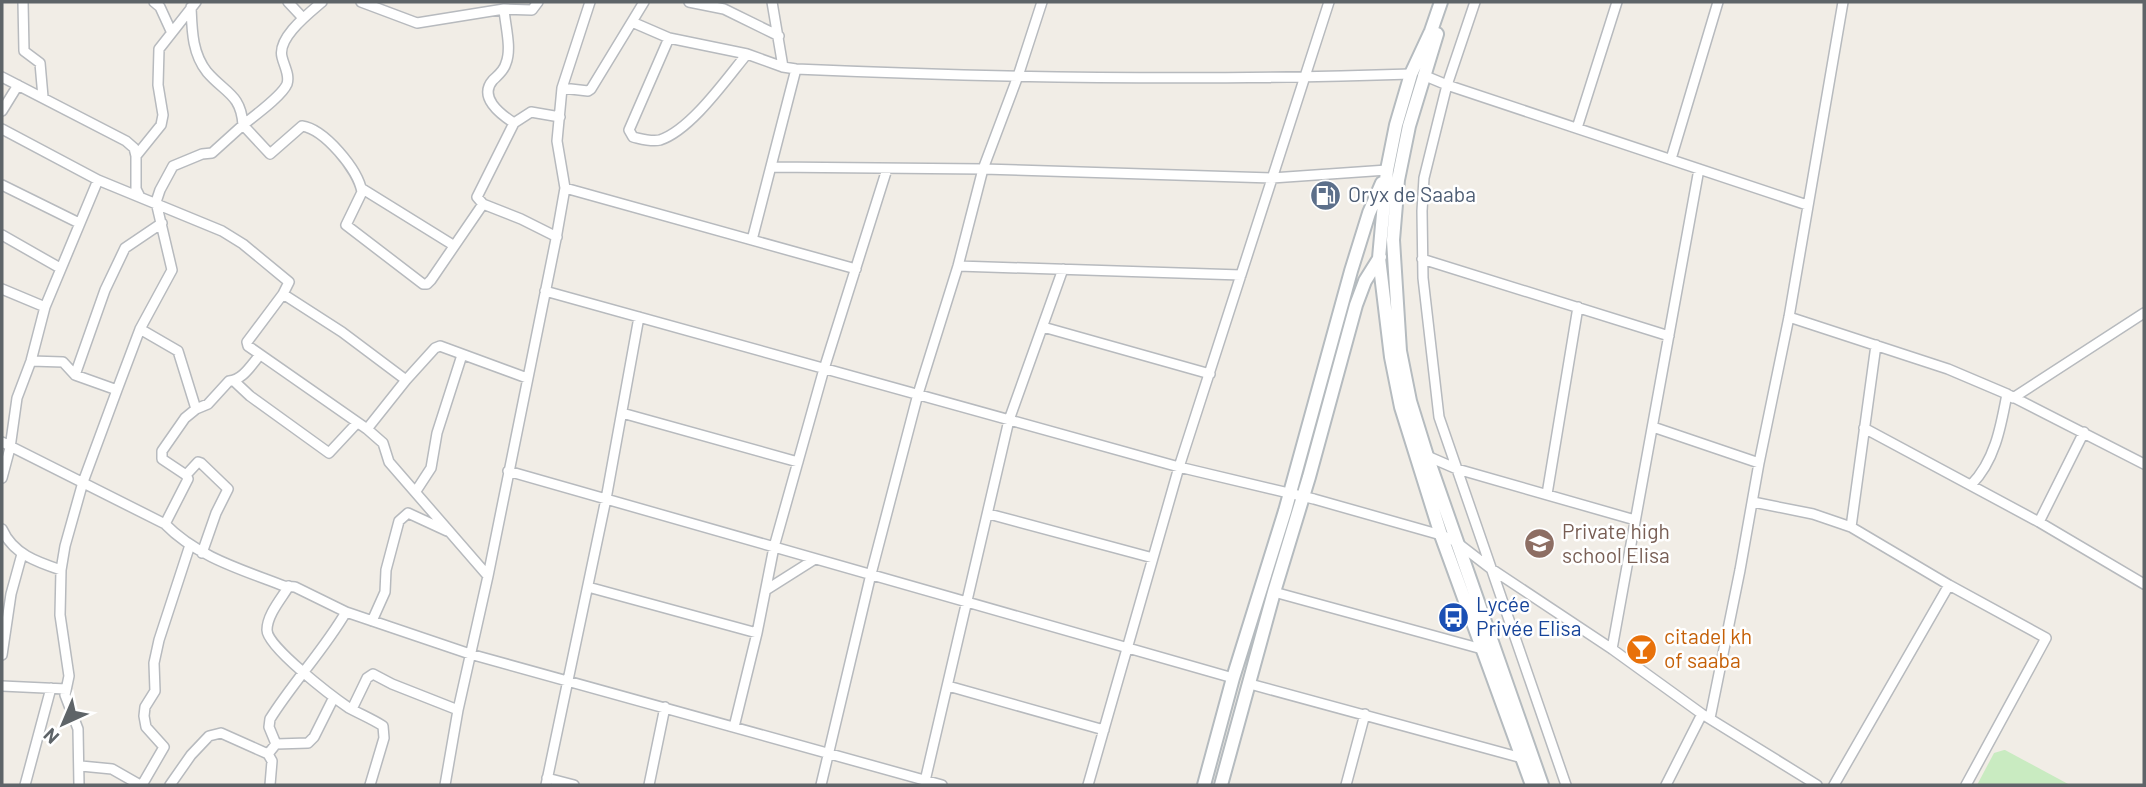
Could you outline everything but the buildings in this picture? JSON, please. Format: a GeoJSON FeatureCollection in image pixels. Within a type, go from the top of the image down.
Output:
{"type":"FeatureCollection","features":[{"type":"Feature","properties":{"kind":"street"},"geometry":{"type":"LineString","coordinates":[[23,2],[24,51],[40,63],[43,97]]}},
{"type":"Feature","properties":{"kind":"street"},"geometry":{"type":"LineString","coordinates":[[154,2],[160,8],[171,31]]}},
{"type":"Feature","properties":{"kind":"street"},"geometry":{"type":"LineString","coordinates":[[288,2],[303,18]]}},
{"type":"Feature","properties":{"kind":"street"},"geometry":{"type":"LineString","coordinates":[[79,785],[78,730],[65,695],[69,676],[60,615],[61,570],[70,525],[83,482],[117,390],[141,329],[172,270],[156,202],[173,166],[202,154],[212,153],[285,88],[288,76],[281,48],[303,18],[322,2]]}},
{"type":"Feature","properties":{"kind":"street"},"geometry":{"type":"LineString","coordinates":[[361,2],[417,23],[504,9],[532,10],[538,2]]}},
{"type":"Feature","properties":{"kind":"street"},"geometry":{"type":"LineString","coordinates":[[445,785],[565,188],[557,141],[562,88],[590,2]]}},
{"type":"Feature","properties":{"kind":"street"},"geometry":{"type":"LineString","coordinates":[[562,88],[588,91],[592,89],[644,2]]}},
{"type":"Feature","properties":{"kind":"street"},"geometry":{"type":"LineString","coordinates":[[690,2],[725,5],[779,36]]}},
{"type":"Feature","properties":{"kind":"street"},"geometry":{"type":"LineString","coordinates":[[772,2],[783,67]]}},
{"type":"Feature","properties":{"kind":"street"},"geometry":{"type":"LineString","coordinates":[[821,785],[871,574],[918,394],[958,266],[983,169],[1042,2]]}},
{"type":"Feature","properties":{"kind":"street"},"geometry":{"type":"LineString","coordinates":[[1088,785],[1179,467],[1329,2]]}},
{"type":"Feature","properties":{"kind":"street"},"geometry":{"type":"LineString","coordinates":[[1441,2],[1417,74],[1398,180],[1394,255],[1399,351],[1410,401],[1455,541],[1542,785]]}},
{"type":"Feature","properties":{"kind":"street"},"geometry":{"type":"LineString","coordinates":[[1448,2],[1396,125],[1387,170],[1379,257],[1391,357],[1401,407],[1441,535],[1532,785]]}},
{"type":"Feature","properties":{"kind":"street"},"geometry":{"type":"LineString","coordinates":[[1475,2],[1447,85],[1424,178],[1422,259],[1439,417],[1566,785]]}},
{"type":"Feature","properties":{"kind":"street"},"geometry":{"type":"LineString","coordinates":[[1577,128],[1617,2]]}},
{"type":"Feature","properties":{"kind":"street"},"geometry":{"type":"LineString","coordinates":[[1671,159],[1718,2]]}},
{"type":"Feature","properties":{"kind":"street"},"geometry":{"type":"LineString","coordinates":[[1666,785],[1706,716],[1753,502],[1789,317],[1843,2]]}},
{"type":"Feature","properties":{"kind":"street"},"geometry":{"type":"LineString","coordinates":[[136,156],[161,125],[163,115],[158,85],[159,49],[194,4]]}},
{"type":"Feature","properties":{"kind":"street"},"geometry":{"type":"LineString","coordinates":[[194,4],[193,43],[199,59],[206,71],[238,102],[242,110],[243,125],[270,154],[299,127],[309,127],[342,155],[362,188],[453,245]]}},
{"type":"Feature","properties":{"kind":"street"},"geometry":{"type":"LineString","coordinates":[[504,9],[509,50],[506,63],[488,88],[488,96],[499,113],[513,123]]}},
{"type":"Feature","properties":{"kind":"street"},"geometry":{"type":"LineString","coordinates":[[632,22],[669,38],[747,54],[796,69],[1018,76],[1304,78],[1417,74],[1807,205]]}},
{"type":"Feature","properties":{"kind":"street"},"geometry":{"type":"LineString","coordinates":[[669,38],[629,130],[633,137],[659,140],[690,120],[747,54]]}},
{"type":"Feature","properties":{"kind":"street"},"geometry":{"type":"LineString","coordinates":[[752,240],[796,69]]}},
{"type":"Feature","properties":{"kind":"street"},"geometry":{"type":"LineString","coordinates":[[2,77],[126,141],[134,148],[136,156],[136,189],[140,197]]}},
{"type":"Feature","properties":{"kind":"street"},"geometry":{"type":"LineString","coordinates":[[2,111],[18,85]]}},
{"type":"Feature","properties":{"kind":"street"},"geometry":{"type":"LineString","coordinates":[[556,237],[483,204],[478,200],[478,194],[513,123],[531,112],[560,117]]}},
{"type":"Feature","properties":{"kind":"street"},"geometry":{"type":"LineString","coordinates":[[2,129],[98,180],[203,221],[243,244],[289,282],[247,342],[248,346],[383,443],[388,462],[488,576]]}},
{"type":"Feature","properties":{"kind":"street"},"geometry":{"type":"LineString","coordinates":[[771,167],[983,169],[1272,178],[1387,170]]}},
{"type":"Feature","properties":{"kind":"street"},"geometry":{"type":"LineString","coordinates":[[734,727],[774,547],[824,369],[887,169]]}},
{"type":"Feature","properties":{"kind":"street"},"geometry":{"type":"LineString","coordinates":[[1612,649],[1699,169]]}},
{"type":"Feature","properties":{"kind":"street"},"geometry":{"type":"LineString","coordinates":[[1204,785],[1369,213],[1387,170]]}},
{"type":"Feature","properties":{"kind":"street"},"geometry":{"type":"LineString","coordinates":[[2,478],[10,448],[17,398],[31,361],[45,307],[98,180]]}},
{"type":"Feature","properties":{"kind":"street"},"geometry":{"type":"LineString","coordinates":[[2,185],[79,223]]}},
{"type":"Feature","properties":{"kind":"street"},"geometry":{"type":"LineString","coordinates":[[362,188],[346,225],[423,284],[431,280],[483,204]]}},
{"type":"Feature","properties":{"kind":"street"},"geometry":{"type":"LineString","coordinates":[[565,188],[856,268]]}},
{"type":"Feature","properties":{"kind":"street"},"geometry":{"type":"LineString","coordinates":[[75,375],[105,290],[125,248],[162,223]]}},
{"type":"Feature","properties":{"kind":"street"},"geometry":{"type":"LineString","coordinates":[[2,235],[60,268]]}},
{"type":"Feature","properties":{"kind":"street"},"geometry":{"type":"LineString","coordinates":[[1379,257],[1394,255]]}},
{"type":"Feature","properties":{"kind":"street"},"geometry":{"type":"LineString","coordinates":[[1221,785],[1273,592],[1303,497],[1356,305],[1365,281],[1379,257]]}},
{"type":"Feature","properties":{"kind":"street"},"geometry":{"type":"LineString","coordinates":[[1422,259],[1669,336]]}},
{"type":"Feature","properties":{"kind":"street"},"geometry":{"type":"LineString","coordinates":[[958,266],[1241,275]]}},
{"type":"Feature","properties":{"kind":"street"},"geometry":{"type":"LineString","coordinates":[[925,781],[1009,420],[1063,269]]}},
{"type":"Feature","properties":{"kind":"street"},"geometry":{"type":"LineString","coordinates":[[2,289],[45,307]]}},
{"type":"Feature","properties":{"kind":"street"},"geometry":{"type":"LineString","coordinates":[[545,290],[1179,467],[1289,493],[1441,535],[1455,541],[1490,568],[1612,649],[1706,716],[1817,785]]}},
{"type":"Feature","properties":{"kind":"street"},"geometry":{"type":"LineString","coordinates":[[283,294],[342,332],[406,380]]}},
{"type":"Feature","properties":{"kind":"street"},"geometry":{"type":"LineString","coordinates":[[1547,494],[1578,307]]}},
{"type":"Feature","properties":{"kind":"street"},"geometry":{"type":"LineString","coordinates":[[1971,485],[1983,473],[1989,461],[2010,396],[2144,313]]}},
{"type":"Feature","properties":{"kind":"street"},"geometry":{"type":"LineString","coordinates":[[574,785],[546,782],[606,499],[639,317]]}},
{"type":"Feature","properties":{"kind":"street"},"geometry":{"type":"LineString","coordinates":[[1789,317],[1948,369],[2010,396],[2144,464]]}},
{"type":"Feature","properties":{"kind":"street"},"geometry":{"type":"LineString","coordinates":[[1043,327],[1210,374]]}},
{"type":"Feature","properties":{"kind":"street"},"geometry":{"type":"LineString","coordinates":[[141,329],[178,351],[196,409]]}},
{"type":"Feature","properties":{"kind":"street"},"geometry":{"type":"LineString","coordinates":[[1851,527],[1876,345]]}},
{"type":"Feature","properties":{"kind":"street"},"geometry":{"type":"LineString","coordinates":[[367,429],[406,380],[438,346],[527,378]]}},
{"type":"Feature","properties":{"kind":"street"},"geometry":{"type":"LineString","coordinates":[[165,524],[188,479],[161,457],[185,418],[208,404],[229,381],[242,376],[260,355]]}},
{"type":"Feature","properties":{"kind":"street"},"geometry":{"type":"LineString","coordinates":[[416,491],[431,468],[437,433],[462,355]]}},
{"type":"Feature","properties":{"kind":"street"},"geometry":{"type":"LineString","coordinates":[[31,361],[63,362],[75,375],[117,390]]}},
{"type":"Feature","properties":{"kind":"street"},"geometry":{"type":"LineString","coordinates":[[234,381],[250,396],[329,453],[357,423]]}},
{"type":"Feature","properties":{"kind":"street"},"geometry":{"type":"LineString","coordinates":[[622,413],[798,462]]}},
{"type":"Feature","properties":{"kind":"street"},"geometry":{"type":"LineString","coordinates":[[1653,427],[1759,463]]}},
{"type":"Feature","properties":{"kind":"street"},"geometry":{"type":"LineString","coordinates":[[1864,428],[2039,522],[2144,584]]}},
{"type":"Feature","properties":{"kind":"street"},"geometry":{"type":"LineString","coordinates":[[2039,522],[2084,432]]}},
{"type":"Feature","properties":{"kind":"street"},"geometry":{"type":"LineString","coordinates":[[2,442],[165,524],[202,552],[295,587],[346,612],[470,654],[942,785]]}},
{"type":"Feature","properties":{"kind":"street"},"geometry":{"type":"LineString","coordinates":[[1427,456],[1457,469],[1635,520]]}},
{"type":"Feature","properties":{"kind":"street"},"geometry":{"type":"LineString","coordinates":[[186,475],[198,462],[228,489],[202,552]]}},
{"type":"Feature","properties":{"kind":"street"},"geometry":{"type":"LineString","coordinates":[[508,471],[1233,678]]}},
{"type":"Feature","properties":{"kind":"street"},"geometry":{"type":"LineString","coordinates":[[1753,502],[1813,514],[1851,527],[2046,639],[1966,785]]}},
{"type":"Feature","properties":{"kind":"street"},"geometry":{"type":"LineString","coordinates":[[372,621],[385,592],[386,569],[403,515],[408,513],[450,533]]}},
{"type":"Feature","properties":{"kind":"street"},"geometry":{"type":"LineString","coordinates":[[989,514],[1153,558]]}},
{"type":"Feature","properties":{"kind":"street"},"geometry":{"type":"LineString","coordinates":[[2,529],[6,538],[22,554],[34,562],[61,570]]}},
{"type":"Feature","properties":{"kind":"street"},"geometry":{"type":"LineString","coordinates":[[80,766],[112,769],[141,785],[164,747],[146,727],[145,707],[155,691],[155,663],[159,640],[190,545]]}},
{"type":"Feature","properties":{"kind":"street"},"geometry":{"type":"LineString","coordinates":[[2,655],[11,594],[22,554]]}},
{"type":"Feature","properties":{"kind":"street"},"geometry":{"type":"LineString","coordinates":[[766,590],[815,559]]}},
{"type":"Feature","properties":{"kind":"street"},"geometry":{"type":"LineString","coordinates":[[1834,785],[1948,585]]}},
{"type":"Feature","properties":{"kind":"street"},"geometry":{"type":"LineString","coordinates":[[289,586],[269,620],[267,632],[270,639],[303,672],[334,697],[383,726],[385,730],[370,785]]}},
{"type":"Feature","properties":{"kind":"street"},"geometry":{"type":"LineString","coordinates":[[587,587],[757,633]]}},
{"type":"Feature","properties":{"kind":"street"},"geometry":{"type":"LineString","coordinates":[[1273,592],[1482,649]]}},
{"type":"Feature","properties":{"kind":"street"},"geometry":{"type":"LineString","coordinates":[[276,744],[269,727],[270,719],[334,633],[346,612]]}},
{"type":"Feature","properties":{"kind":"street"},"geometry":{"type":"LineString","coordinates":[[352,709],[368,678],[373,674],[458,710]]}},
{"type":"Feature","properties":{"kind":"street"},"geometry":{"type":"LineString","coordinates":[[1250,684],[1522,758]]}},
{"type":"Feature","properties":{"kind":"street"},"geometry":{"type":"LineString","coordinates":[[948,685],[1104,730]]}},
{"type":"Feature","properties":{"kind":"street"},"geometry":{"type":"LineString","coordinates":[[2,686],[66,689]]}},
{"type":"Feature","properties":{"kind":"street"},"geometry":{"type":"LineString","coordinates":[[25,785],[51,688]]}},
{"type":"Feature","properties":{"kind":"street"},"geometry":{"type":"LineString","coordinates":[[268,754],[276,744],[308,743],[314,737],[334,697]]}},
{"type":"Feature","properties":{"kind":"street"},"geometry":{"type":"LineString","coordinates":[[649,785],[666,707]]}},
{"type":"Feature","properties":{"kind":"street"},"geometry":{"type":"LineString","coordinates":[[1346,785],[1365,714]]}},
{"type":"Feature","properties":{"kind":"street"},"geometry":{"type":"LineString","coordinates":[[170,785],[191,755],[209,736],[221,733],[268,754],[272,761],[270,785]]}},
{"type":"Feature","properties":{"kind":"street"},"geometry":{"type":"LineString","coordinates":[[1794,785],[1798,775]]}},
{"type":"Feature","properties":{"kind":"green space"},"geometry":{"type":"Polygon","coordinates":[[[2004,750],[2070,785],[1977,785],[1994,753],[2004,750]]]}},
{"type":"Feature","properties":{"kind":"place","name":"Oryx de Saaba"},"geometry":{"type":"Point","coordinates":[1325,195]}},
{"type":"Feature","properties":{"kind":"place","name":"Private high school Elisa"},"geometry":{"type":"Point","coordinates":[1539,544]}},
{"type":"Feature","properties":{"kind":"place","name":"Lycée Privée Elisa"},"geometry":{"type":"Point","coordinates":[1453,617]}},
{"type":"Feature","properties":{"kind":"place","name":"citadel kh of saaba"},"geometry":{"type":"Point","coordinates":[1641,649]}}]}
